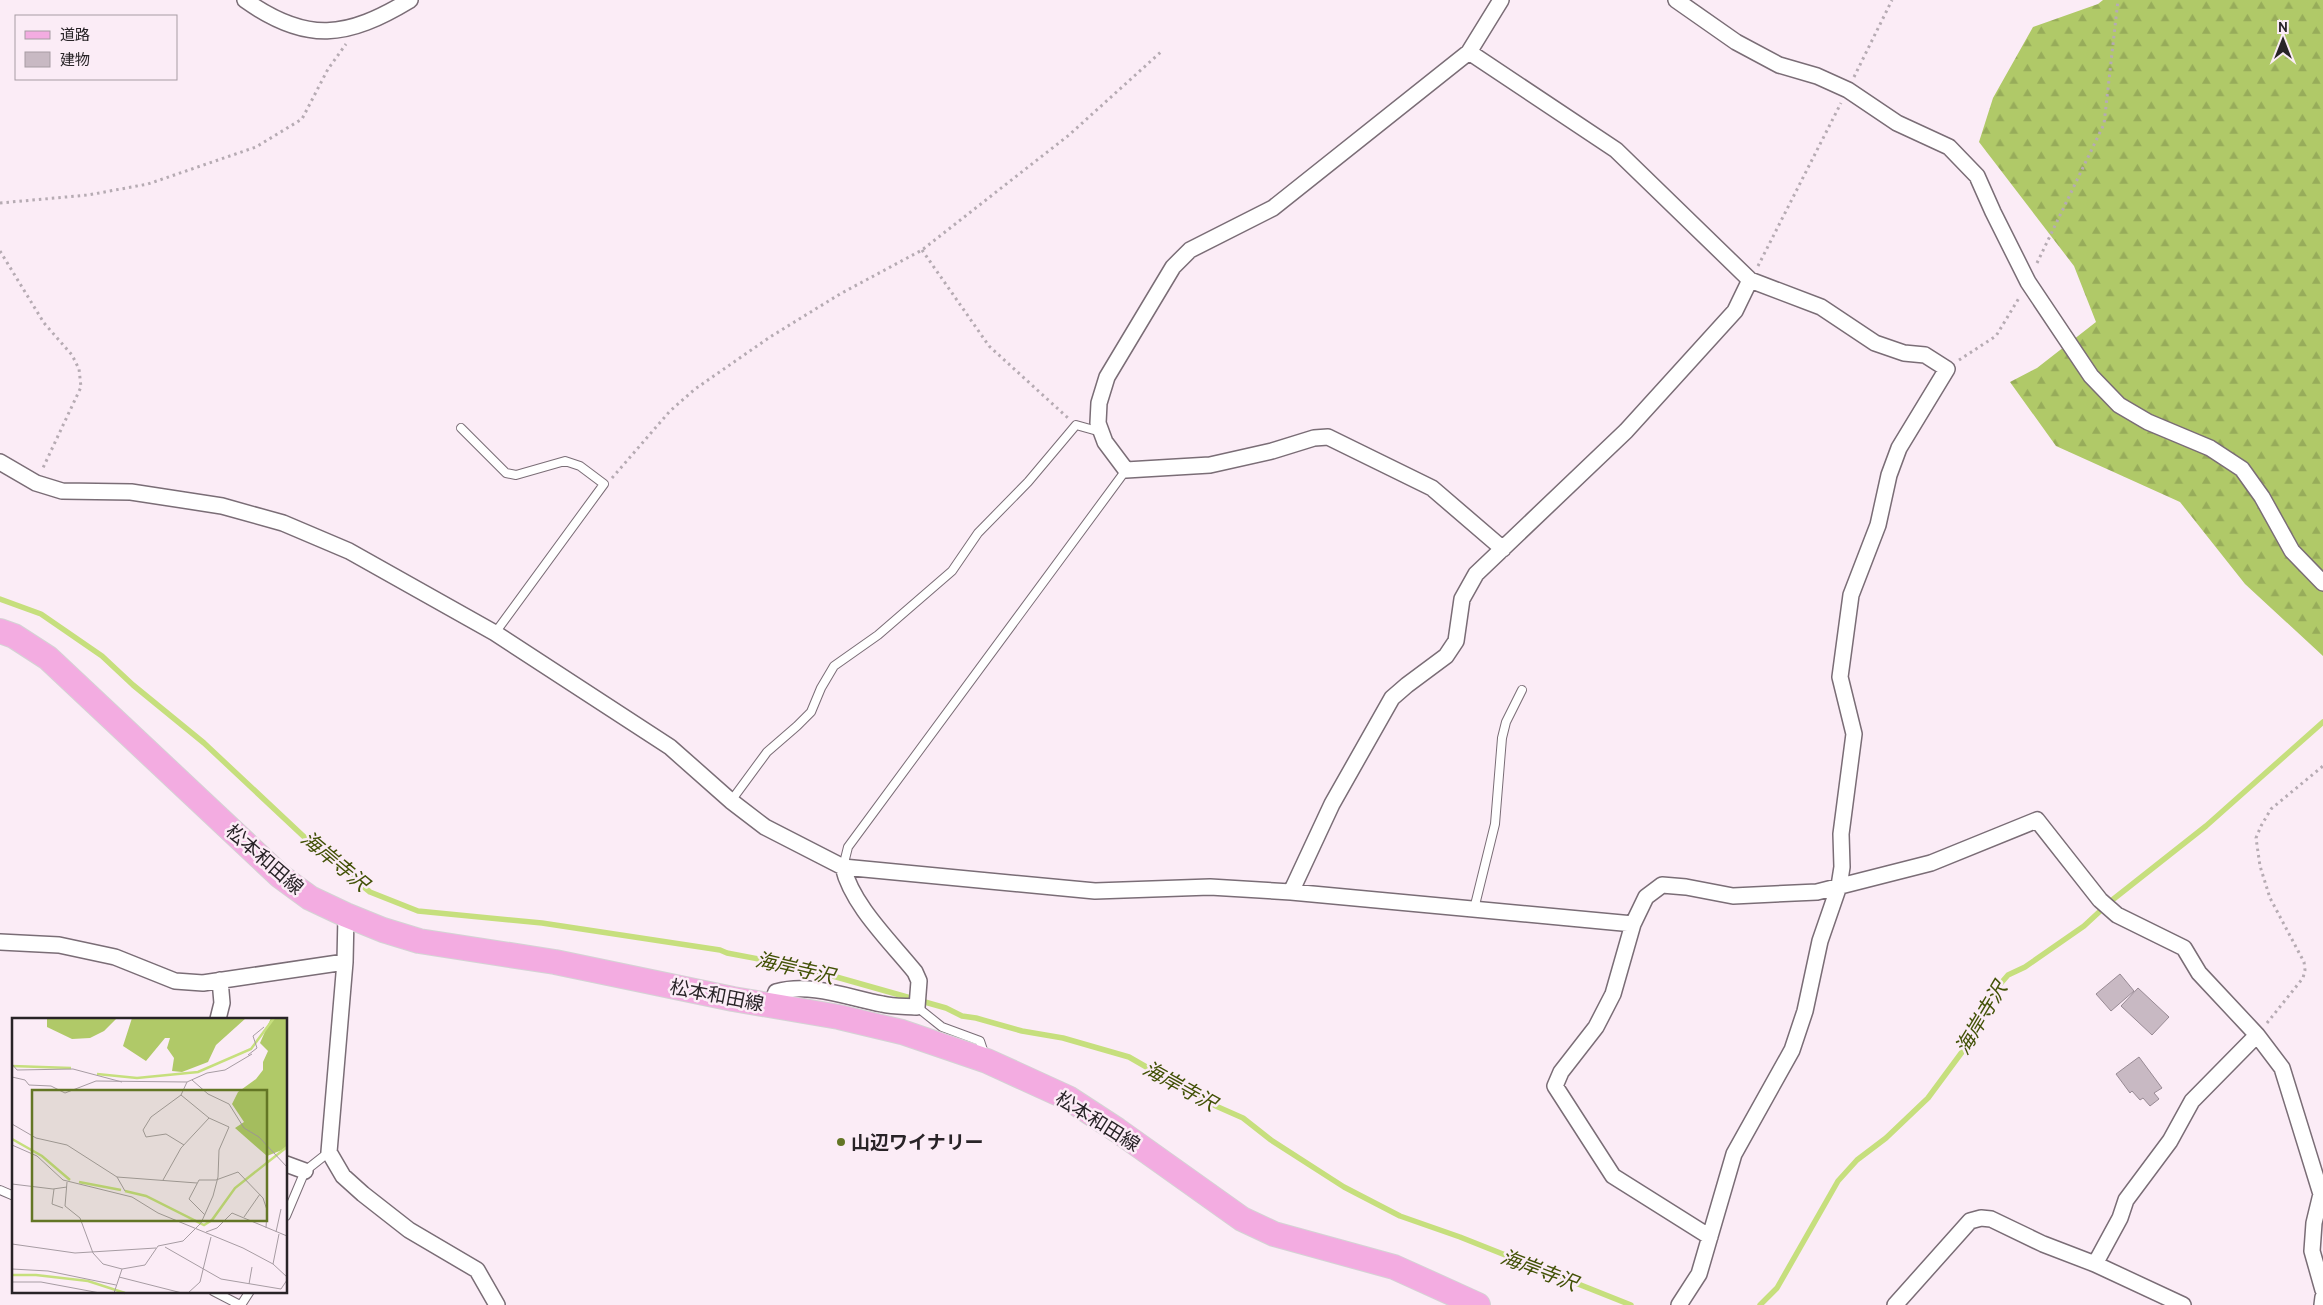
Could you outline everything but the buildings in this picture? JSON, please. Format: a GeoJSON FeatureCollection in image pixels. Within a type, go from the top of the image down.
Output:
{"type":"FeatureCollection","features":[{"type":"Feature","properties":{"kind":"main road","name":"松本和田線"},"geometry":{"type":"LineString","coordinates":[[0,631],[14,636],[48,658],[280,876],[310,898],[346,915],[383,930],[419,941],[546,960],[733,999],[839,1017],[902,1032],[987,1061],[1068,1098],[1117,1130],[1242,1219],[1274,1234],[1394,1267],[1478,1305]]}},
{"type":"Feature","properties":{"kind":"street"},"geometry":{"type":"LineString","coordinates":[[245,0],[267,16],[298,28],[324,33],[353,28],[394,10],[410,0]]}},
{"type":"Feature","properties":{"kind":"street"},"geometry":{"type":"LineString","coordinates":[[1500,0],[1469,52],[1273,208],[1190,250],[1179,261],[1162,284],[1107,377],[1099,403],[1098,423],[1105,442],[1126,470],[1210,465],[1272,451],[1314,438],[1328,437],[1432,488],[1503,549]]}},
{"type":"Feature","properties":{"kind":"street"},"geometry":{"type":"LineString","coordinates":[[1676,0],[1736,42],[1778,65],[1817,76],[1848,90],[1897,123],[1949,147],[1978,176],[1993,212],[2028,282],[2091,376],[2118,405],[2148,422],[2210,448],[2242,470],[2262,497],[2292,551],[2323,583]]}},
{"type":"Feature","properties":{"kind":"street"},"geometry":{"type":"LineString","coordinates":[[1469,52],[1616,150],[1750,280],[1820,306],[1875,343],[1904,353],[1925,355],[1947,369],[1899,448],[1888,475],[1878,525],[1851,595],[1840,677],[1854,734],[1841,834],[1842,867],[1839,886],[1820,941],[1805,1011],[1792,1050],[1734,1154],[1699,1274],[1680,1305]]}},
{"type":"Feature","properties":{"kind":"street"},"geometry":{"type":"LineString","coordinates":[[1291,892],[1332,804],[1392,698],[1406,685],[1446,656],[1456,641],[1462,599],[1476,574],[1626,430],[1734,311],[1750,280]]}},
{"type":"Feature","properties":{"kind":"street"},"geometry":{"type":"LineString","coordinates":[[0,462],[36,483],[62,491],[131,492],[222,506],[283,523],[349,551],[495,633],[670,747],[731,801],[765,827],[843,867],[1095,891],[1210,887],[1291,892],[1633,924]]}},
{"type":"Feature","properties":{"kind":"street"},"geometry":{"type":"LineString","coordinates":[[1710,1237],[1613,1176],[1555,1086],[1560,1072],[1596,1027],[1613,994],[1633,924],[1646,897],[1662,886],[1686,887],[1733,896],[1817,892],[1931,864],[2037,820],[2100,900],[2117,915],[2184,948],[2199,973],[2257,1035],[2282,1068],[2321,1194],[2314,1223],[2312,1251],[2323,1290]]}},
{"type":"Feature","properties":{"kind":"street"},"geometry":{"type":"LineString","coordinates":[[770,1005],[776,992],[812,989],[885,1005],[917,1007],[919,981],[915,972],[860,904],[847,883],[843,867]]}},
{"type":"Feature","properties":{"kind":"street"},"geometry":{"type":"LineString","coordinates":[[346,915],[329,1152],[343,1176],[363,1194],[409,1230],[477,1270],[497,1305]]}},
{"type":"Feature","properties":{"kind":"street"},"geometry":{"type":"LineString","coordinates":[[0,942],[59,945],[115,957],[175,980],[203,983],[344,962]]}},
{"type":"Feature","properties":{"kind":"street"},"geometry":{"type":"LineString","coordinates":[[218,1018],[222,1004],[220,980]]}},
{"type":"Feature","properties":{"kind":"street"},"geometry":{"type":"LineString","coordinates":[[2095,1264],[2120,1218],[2126,1200],[2170,1141],[2192,1101],[2257,1035]]}},
{"type":"Feature","properties":{"kind":"street"},"geometry":{"type":"LineString","coordinates":[[288,1165],[305,1172]]}},
{"type":"Feature","properties":{"kind":"street"},"geometry":{"type":"LineString","coordinates":[[1895,1305],[1970,1221],[1981,1218],[1991,1219],[2043,1244],[2095,1264],[2183,1305]]}},
{"type":"Feature","properties":{"kind":"street"},"geometry":{"type":"LineString","coordinates":[[2322,1305],[2323,1297]]}},
{"type":"Feature","properties":{"kind":"lane"},"geometry":{"type":"LineString","coordinates":[[731,801],[767,752],[811,712],[821,688],[834,666],[878,635],[952,570],[978,533],[1028,482],[1076,425],[1102,432]]}},
{"type":"Feature","properties":{"kind":"lane"},"geometry":{"type":"LineString","coordinates":[[461,428],[506,473],[516,476],[565,461],[580,466],[604,484],[495,633]]}},
{"type":"Feature","properties":{"kind":"lane"},"geometry":{"type":"LineString","coordinates":[[843,867],[848,848],[1126,470]]}},
{"type":"Feature","properties":{"kind":"lane"},"geometry":{"type":"LineString","coordinates":[[1474,909],[1495,824],[1502,738],[1506,722],[1522,690]]}},
{"type":"Feature","properties":{"kind":"lane"},"geometry":{"type":"LineString","coordinates":[[917,1007],[942,1027],[980,1041],[987,1061]]}},
{"type":"Feature","properties":{"kind":"lane"},"geometry":{"type":"LineString","coordinates":[[288,1211],[305,1172],[329,1152]]}},
{"type":"Feature","properties":{"kind":"lane"},"geometry":{"type":"LineString","coordinates":[[0,1190],[12,1195]]}},
{"type":"Feature","properties":{"kind":"lane"},"geometry":{"type":"LineString","coordinates":[[216,1292],[241,1305],[249,1292]]}},
{"type":"Feature","properties":{"kind":"path"},"geometry":{"type":"LineString","coordinates":[[1750,280],[1892,0]]}},
{"type":"Feature","properties":{"kind":"path"},"geometry":{"type":"LineString","coordinates":[[1947,369],[1996,336],[2028,282],[2104,124],[2118,0]]}},
{"type":"Feature","properties":{"kind":"path"},"geometry":{"type":"LineString","coordinates":[[0,202],[88,195],[148,184],[256,147],[302,119],[353,28]]}},
{"type":"Feature","properties":{"kind":"path"},"geometry":{"type":"LineString","coordinates":[[604,484],[616,474],[670,411],[694,389],[770,337],[824,304],[922,250],[1069,135],[1163,50]]}},
{"type":"Feature","properties":{"kind":"path"},"geometry":{"type":"LineString","coordinates":[[922,250],[989,346],[1076,425]]}},
{"type":"Feature","properties":{"kind":"path"},"geometry":{"type":"LineString","coordinates":[[0,251],[44,322],[72,355],[79,369],[81,387],[36,483]]}},
{"type":"Feature","properties":{"kind":"path"},"geometry":{"type":"LineString","coordinates":[[2257,1035],[2303,978],[2306,970],[2301,955],[2270,898],[2260,866],[2256,838],[2271,810],[2323,766]]}},
{"type":"Feature","properties":{"kind":"green space"},"geometry":{"type":"Polygon","coordinates":[[[2103,0],[2323,0],[2323,656],[2245,584],[2180,502],[2056,446],[2010,382],[2037,368],[2096,322],[2074,266],[1979,142],[1993,98],[2033,27],[2098,4],[2103,0]]]}},
{"type":"Feature","properties":{"kind":"waterway","name":"海岸寺沢"},"geometry":{"type":"LineString","coordinates":[[0,599],[41,614],[102,656],[133,685],[204,743],[316,848],[370,892],[418,911],[542,923],[720,950],[801,967],[946,1008],[962,1016],[1022,1031],[1063,1038],[1129,1057],[1209,1103],[1243,1118],[1271,1140],[1344,1187],[1400,1216],[1460,1237],[1631,1305]]}},
{"type":"Feature","properties":{"kind":"waterway","name":"海岸寺沢"},"geometry":{"type":"LineString","coordinates":[[1760,1305],[1777,1288],[1838,1181],[1857,1160],[1886,1138],[1928,1098],[1962,1052],[1989,997],[2008,975],[2025,967],[2084,926],[2111,901],[2206,826],[2323,722]]}},
{"type":"Feature","properties":{"kind":"place","name":"山辺ワイナリー"},"geometry":{"type":"Point","coordinates":[841,1142]}}]}
